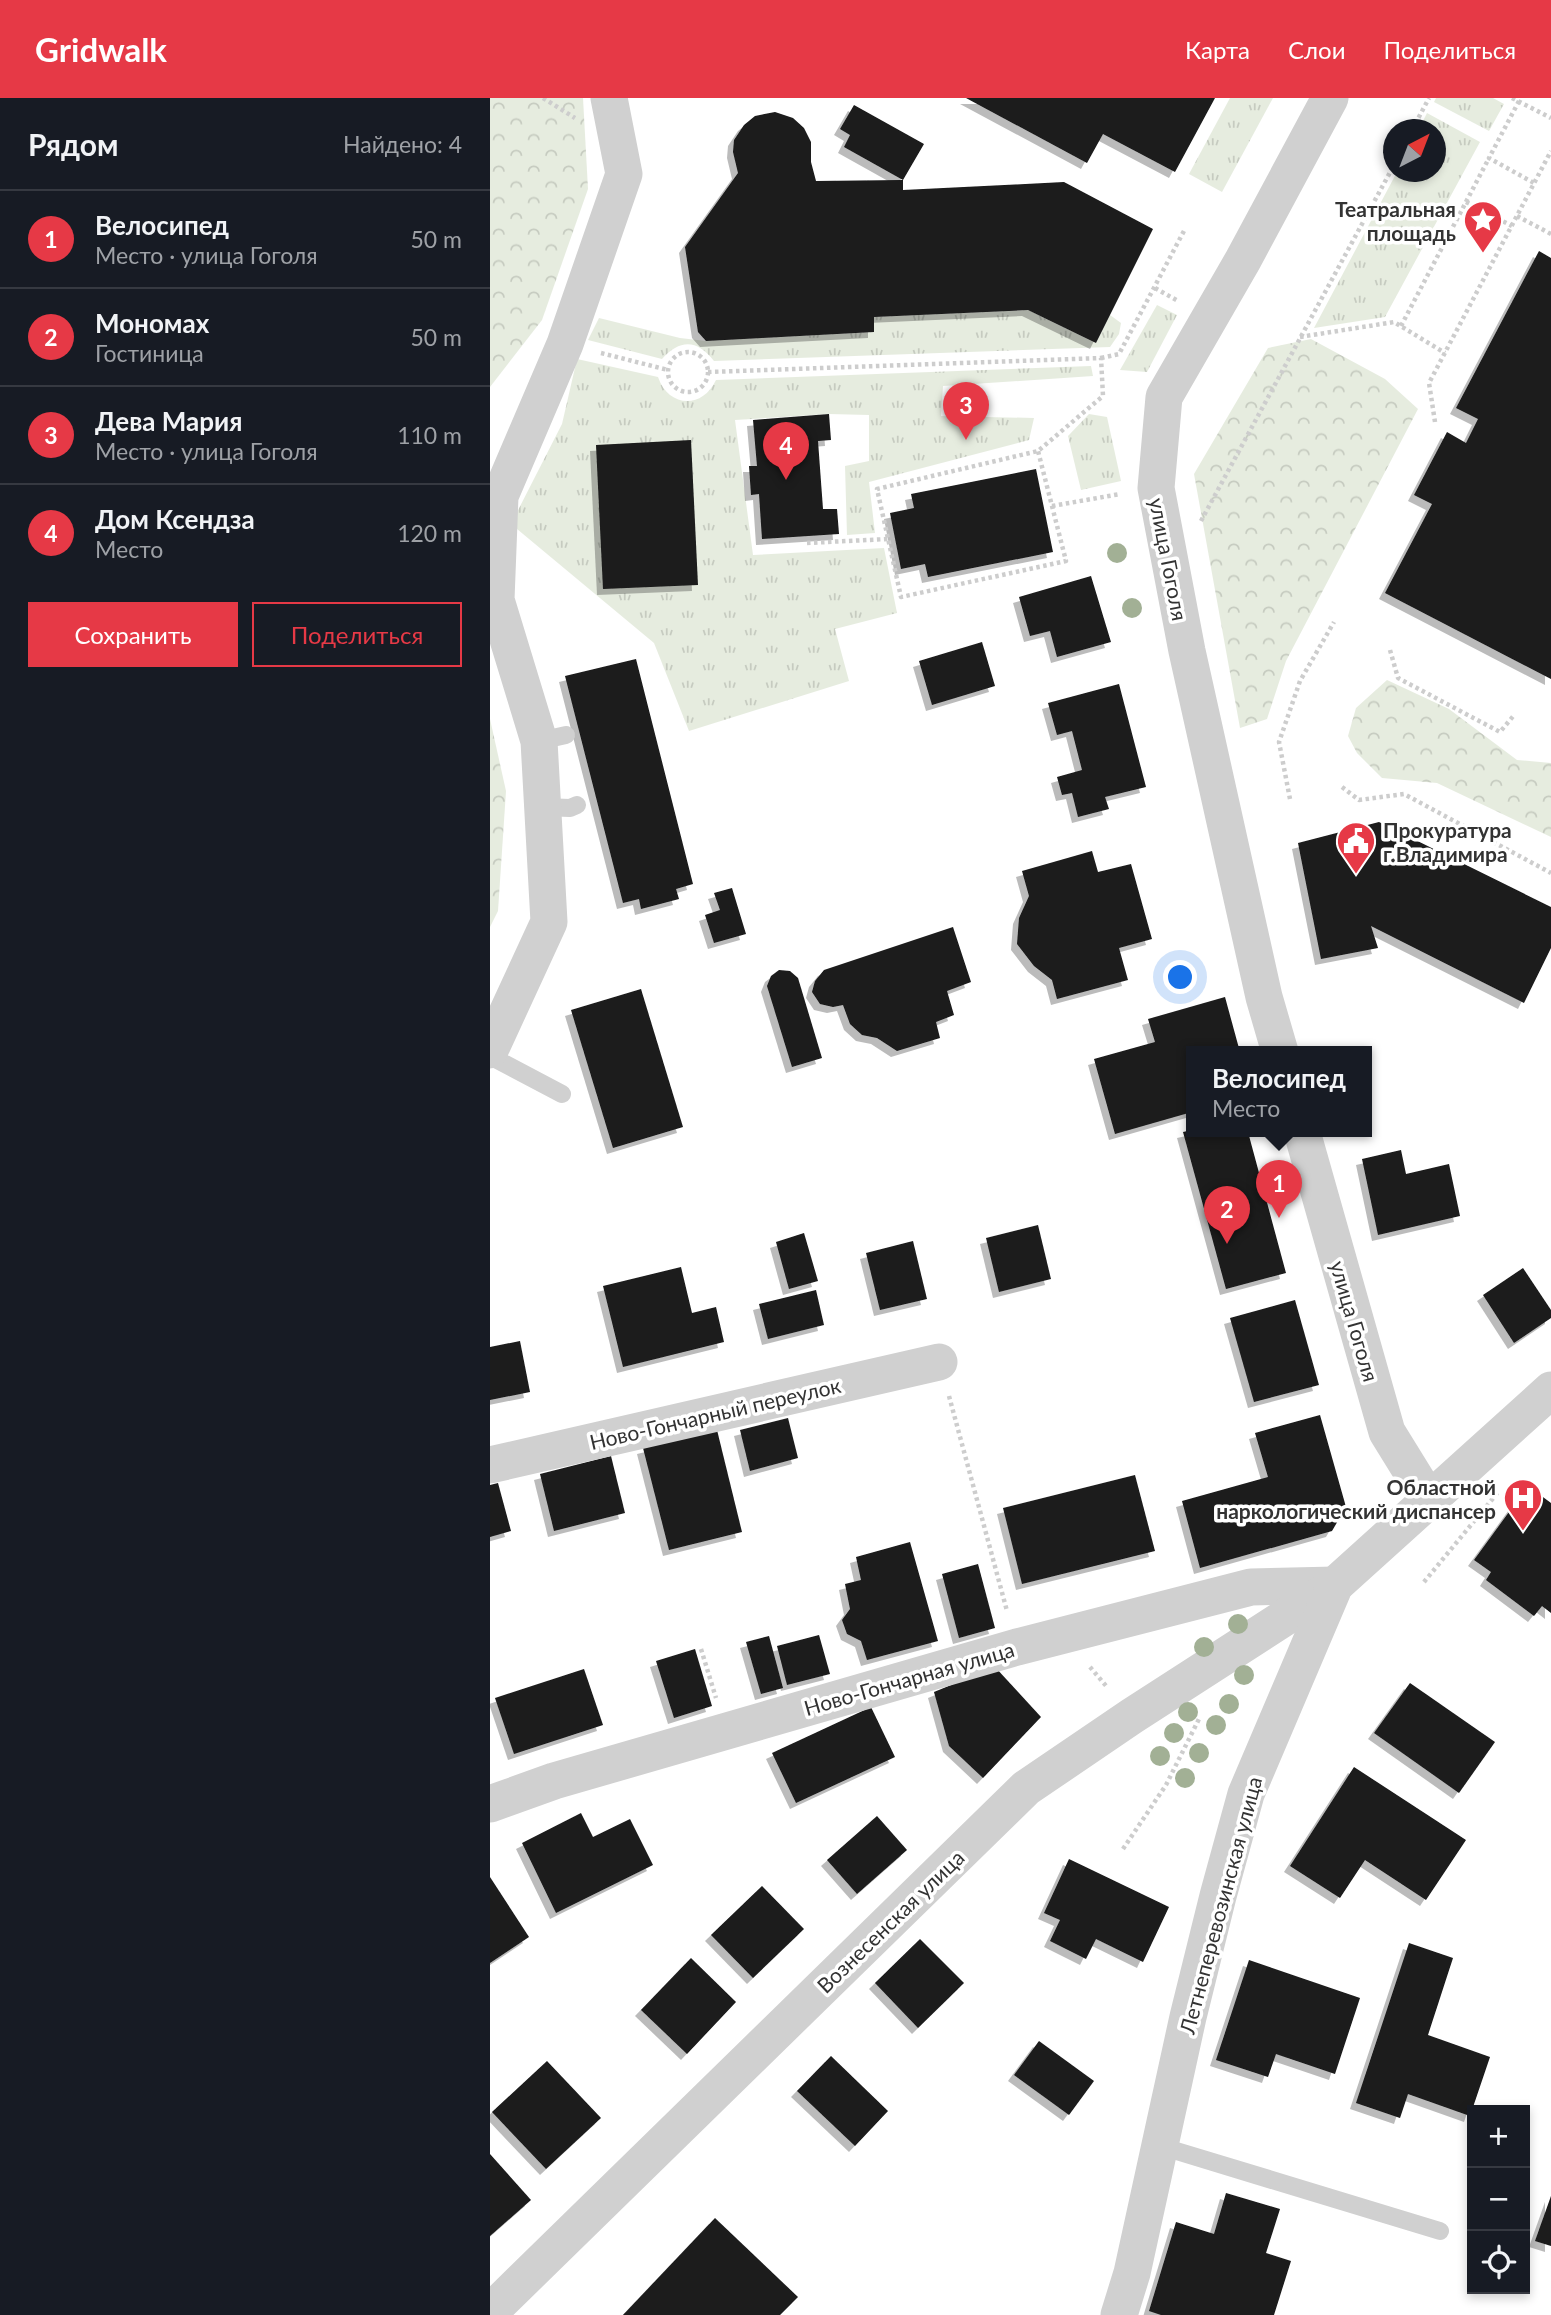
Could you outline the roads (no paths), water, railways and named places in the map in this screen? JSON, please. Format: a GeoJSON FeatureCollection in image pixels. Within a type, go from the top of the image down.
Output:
{"type":"FeatureCollection","features":[{"type":"Feature","properties":{"kind":"street"},"geometry":{"type":"LineString","coordinates":[[492,1043],[549,922],[560,806],[552,738],[496,600],[500,496],[565,344],[624,174],[609,98]]}},
{"type":"Feature","properties":{"kind":"street","name":"улица Гоголя"},"geometry":{"type":"LineString","coordinates":[[1278,1046],[1255,958],[1187,651],[1156,488],[1164,397],[1243,260],[1330,98]]}},
{"type":"Feature","properties":{"kind":"street","name":"улица Гоголя"},"geometry":{"type":"LineString","coordinates":[[1304,1137],[1387,1432],[1429,1500]]}},
{"type":"Feature","properties":{"kind":"street","name":"Ново-Гончарный переулок"},"geometry":{"type":"LineString","coordinates":[[490,1465],[939,1362]]}},
{"type":"Feature","properties":{"kind":"street","name":"Летнеперевозинская улица"},"geometry":{"type":"LineString","coordinates":[[1119,2315],[1132,2273],[1205,1950],[1246,1794],[1335,1585],[1551,1390]]}},
{"type":"Feature","properties":{"kind":"street","name":"Ново-Гончарная улица"},"geometry":{"type":"LineString","coordinates":[[490,1804],[554,1781],[1063,1634],[1251,1587],[1335,1585]]}},
{"type":"Feature","properties":{"kind":"street","name":"Вознесенская улица"},"geometry":{"type":"LineString","coordinates":[[490,2312],[1026,1788],[1335,1585]]}},
{"type":"Feature","properties":{"kind":"lane"},"geometry":{"type":"LineString","coordinates":[[492,1043],[562,1094]]}},
{"type":"Feature","properties":{"kind":"lane"},"geometry":{"type":"LineString","coordinates":[[1160,2146],[1440,2231]]}},
{"type":"Feature","properties":{"kind":"place","name":"Театральная площадь"},"geometry":{"type":"Point","coordinates":[1483,254]}},
{"type":"Feature","properties":{"kind":"place","name":"Дева Мария"},"geometry":{"type":"Point","coordinates":[966,440]}},
{"type":"Feature","properties":{"kind":"place","name":"Дом Ксендза"},"geometry":{"type":"Point","coordinates":[786,480]}},
{"type":"Feature","properties":{"kind":"place","name":"Прокуратура г.Владимира"},"geometry":{"type":"Point","coordinates":[1356,875]}},
{"type":"Feature","properties":{"kind":"place","name":"Велосипед"},"geometry":{"type":"Point","coordinates":[1279,1218]}},
{"type":"Feature","properties":{"kind":"place","name":"Мономах"},"geometry":{"type":"Point","coordinates":[1227,1244]}},
{"type":"Feature","properties":{"kind":"place","name":"Областной наркологический диспансер"},"geometry":{"type":"Point","coordinates":[1523,1532]}}]}
